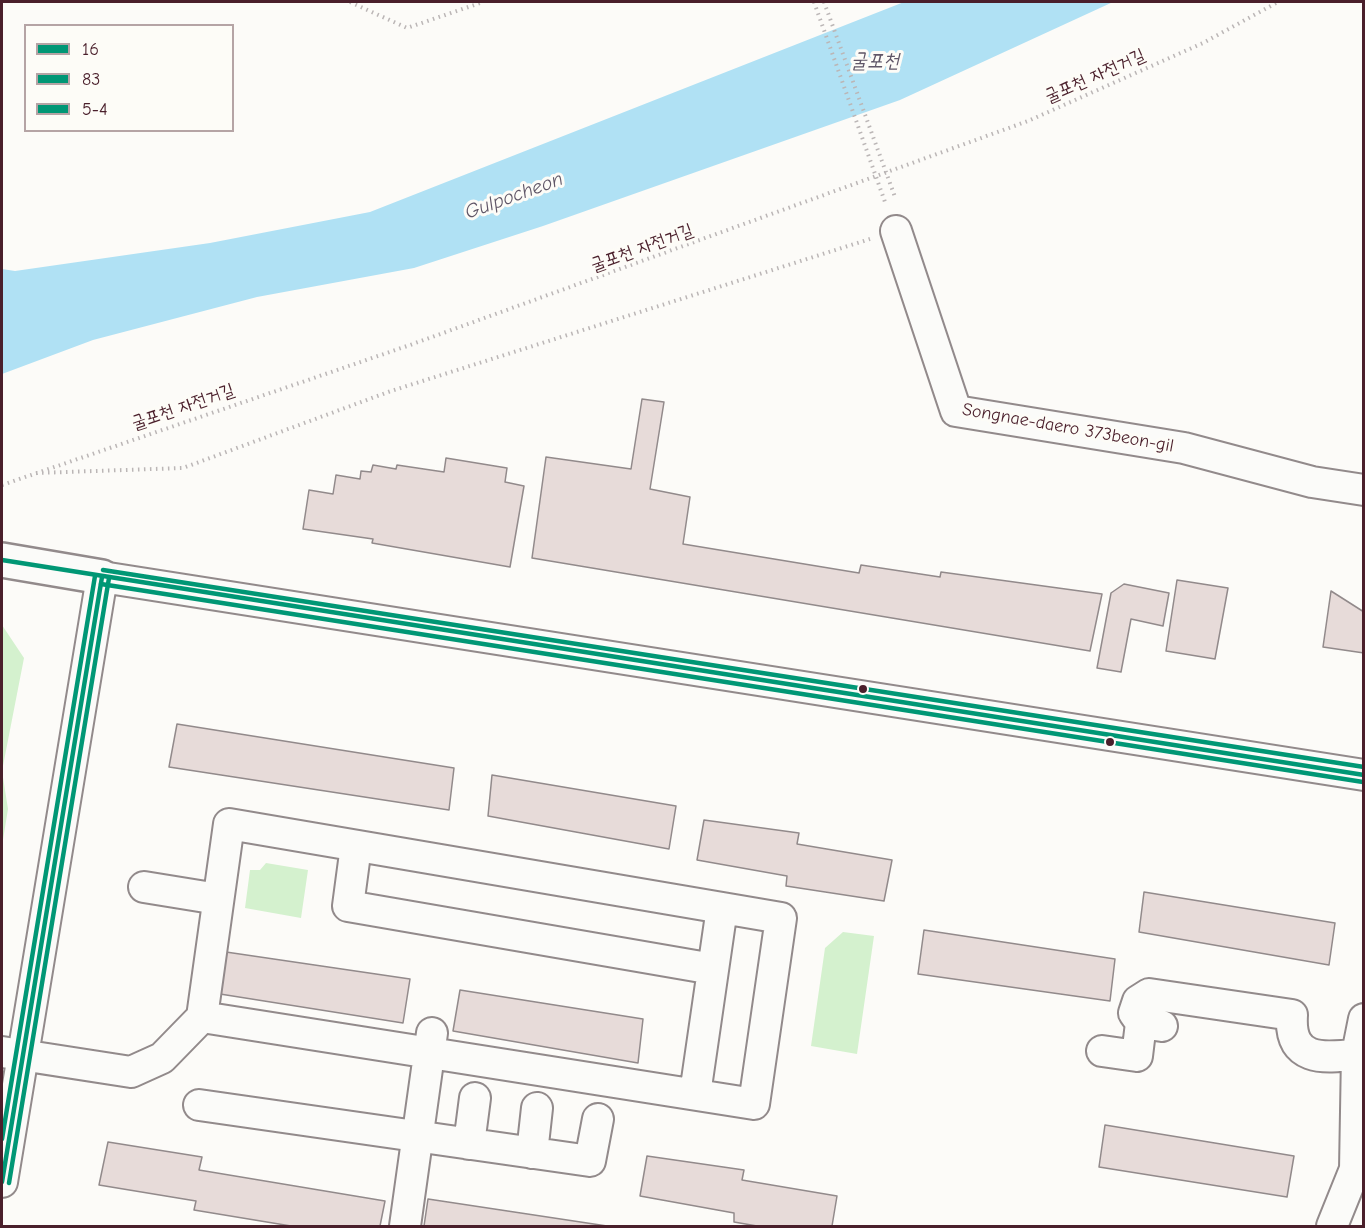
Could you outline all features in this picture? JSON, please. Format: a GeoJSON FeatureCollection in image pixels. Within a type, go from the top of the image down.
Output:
{"type":"FeatureCollection","features":[{"type":"Feature","properties":{"kind":"main road"},"geometry":{"type":"LineString","coordinates":[[2,560],[102,577]]}},
{"type":"Feature","properties":{"kind":"street","name":"Songnae-daero 373beon-gil"},"geometry":{"type":"LineString","coordinates":[[896,231],[956,411],[1184,448],[1312,482],[1364,490]]}},
{"type":"Feature","properties":{"kind":"street"},"geometry":{"type":"LineString","coordinates":[[2,1182],[12,1054],[102,577],[1364,775]]}},
{"type":"Feature","properties":{"kind":"street"},"geometry":{"type":"LineString","coordinates":[[12,1054],[131,1072],[162,1058],[202,1017],[229,824],[781,918],[754,1104],[431,1042],[202,1017]]}},
{"type":"Feature","properties":{"kind":"street"},"geometry":{"type":"LineString","coordinates":[[356,846],[348,906],[713,969]]}},
{"type":"Feature","properties":{"kind":"street"},"geometry":{"type":"LineString","coordinates":[[144,888],[218,899]]}},
{"type":"Feature","properties":{"kind":"street"},"geometry":{"type":"LineString","coordinates":[[695,1094],[722,908]]}},
{"type":"Feature","properties":{"kind":"street"},"geometry":{"type":"LineString","coordinates":[[1102,1051],[1137,1056],[1151,1025],[1134,1013],[1138,1001],[1149,994],[1292,1015],[1291,1029],[1295,1043],[1306,1053],[1332,1058],[1358,1054]]}},
{"type":"Feature","properties":{"kind":"street"},"geometry":{"type":"LineString","coordinates":[[1332,1227],[1359,1170],[1358,1054],[1364,1019]]}},
{"type":"Feature","properties":{"kind":"street"},"geometry":{"type":"LineString","coordinates":[[405,1227],[431,1042]]}},
{"type":"Feature","properties":{"kind":"street"},"geometry":{"type":"LineString","coordinates":[[469,1144],[475,1098]]}},
{"type":"Feature","properties":{"kind":"street"},"geometry":{"type":"LineString","coordinates":[[199,1106],[590,1161],[598,1119]]}},
{"type":"Feature","properties":{"kind":"street"},"geometry":{"type":"LineString","coordinates":[[532,1153],[537,1108]]}},
{"type":"Feature","properties":{"kind":"path"},"geometry":{"type":"LineString","coordinates":[[350,2],[407,28],[483,2]]}},
{"type":"Feature","properties":{"kind":"path"},"geometry":{"type":"LineString","coordinates":[[814,2],[885,202]]}},
{"type":"Feature","properties":{"kind":"path"},"geometry":{"type":"LineString","coordinates":[[824,2],[895,197]]}},
{"type":"Feature","properties":{"kind":"path","name":"굴포천 자전거길"},"geometry":{"type":"LineString","coordinates":[[2,485],[30,473],[410,345],[1028,122],[1203,43],[1278,2]]}},
{"type":"Feature","properties":{"kind":"path"},"geometry":{"type":"LineString","coordinates":[[30,473],[183,468],[391,391],[896,231]]}},
{"type":"Feature","properties":{"kind":"green space"},"geometry":{"type":"Polygon","coordinates":[[[2,625],[24,658],[2,771],[2,625]]]}},
{"type":"Feature","properties":{"kind":"green space"},"geometry":{"type":"Polygon","coordinates":[[[2,771],[8,809],[2,846],[2,771]]]}},
{"type":"Feature","properties":{"kind":"green space"},"geometry":{"type":"Polygon","coordinates":[[[266,863],[308,870],[301,918],[245,908],[250,870],[260,870],[266,863]]]}},
{"type":"Feature","properties":{"kind":"green space"},"geometry":{"type":"Polygon","coordinates":[[[843,932],[874,936],[857,1054],[811,1046],[825,948],[843,932]]]}},
{"type":"Feature","properties":{"kind":"water","name":"굴포천"},"geometry":{"type":"Polygon","coordinates":[[[904,2],[1113,2],[900,100],[543,226],[414,268],[257,297],[93,340],[2,374],[2,269],[15,271],[210,243],[370,212],[904,2]]]}},
{"type":"Feature","properties":{"kind":"building"},"geometry":{"type":"Polygon","coordinates":[[[642,399],[664,402],[650,489],[690,497],[683,544],[859,573],[861,565],[940,577],[941,572],[1102,594],[1090,651],[532,558],[546,457],[631,469],[642,399]]]}},
{"type":"Feature","properties":{"kind":"building"},"geometry":{"type":"Polygon","coordinates":[[[446,458],[507,468],[505,482],[524,486],[510,567],[372,543],[373,539],[303,529],[309,490],[333,494],[336,475],[360,479],[361,471],[371,472],[373,465],[396,469],[397,465],[444,472],[446,458]]]}},
{"type":"Feature","properties":{"kind":"building"},"geometry":{"type":"Polygon","coordinates":[[[1177,580],[1228,588],[1215,659],[1166,651],[1177,580]]]}},
{"type":"Feature","properties":{"kind":"building"},"geometry":{"type":"Polygon","coordinates":[[[1124,584],[1169,593],[1163,626],[1131,619],[1121,672],[1097,668],[1111,593],[1124,584]]]}},
{"type":"Feature","properties":{"kind":"building"},"geometry":{"type":"Polygon","coordinates":[[[1331,591],[1364,612],[1364,653],[1323,647],[1331,591]]]}},
{"type":"Feature","properties":{"kind":"building"},"geometry":{"type":"Polygon","coordinates":[[[177,724],[454,768],[449,810],[169,767],[177,724]]]}},
{"type":"Feature","properties":{"kind":"building"},"geometry":{"type":"Polygon","coordinates":[[[492,775],[676,806],[669,849],[488,816],[492,775]]]}},
{"type":"Feature","properties":{"kind":"building"},"geometry":{"type":"Polygon","coordinates":[[[704,820],[799,833],[797,844],[892,860],[884,901],[786,886],[787,876],[697,860],[704,820]]]}},
{"type":"Feature","properties":{"kind":"building"},"geometry":{"type":"Polygon","coordinates":[[[1144,892],[1335,923],[1329,965],[1139,932],[1144,892]]]}},
{"type":"Feature","properties":{"kind":"building"},"geometry":{"type":"Polygon","coordinates":[[[924,930],[1115,959],[1110,1001],[918,974],[924,930]]]}},
{"type":"Feature","properties":{"kind":"building"},"geometry":{"type":"Polygon","coordinates":[[[226,952],[410,979],[403,1023],[220,994],[226,952]]]}},
{"type":"Feature","properties":{"kind":"building"},"geometry":{"type":"Polygon","coordinates":[[[460,990],[643,1019],[638,1063],[453,1031],[460,990]]]}},
{"type":"Feature","properties":{"kind":"building"},"geometry":{"type":"Polygon","coordinates":[[[1105,1125],[1294,1156],[1287,1197],[1099,1167],[1105,1125]]]}},
{"type":"Feature","properties":{"kind":"building"},"geometry":{"type":"Polygon","coordinates":[[[108,1142],[202,1157],[199,1170],[385,1201],[380,1226],[291,1226],[194,1210],[196,1201],[99,1185],[108,1142]]]}},
{"type":"Feature","properties":{"kind":"building"},"geometry":{"type":"Polygon","coordinates":[[[647,1156],[744,1170],[742,1180],[837,1196],[832,1226],[757,1226],[734,1222],[734,1213],[640,1196],[647,1156]]]}},
{"type":"Feature","properties":{"kind":"building"},"geometry":{"type":"Polygon","coordinates":[[[428,1199],[607,1226],[424,1226],[428,1199]]]}},
{"type":"Feature","properties":{"kind":"transit line","name":"16"},"geometry":{"type":"LineString","coordinates":[[2,560],[1364,775]]}},
{"type":"Feature","properties":{"kind":"transit line","name":"5-4"},"geometry":{"type":"LineString","coordinates":[[103,570],[1364,767]]}},
{"type":"Feature","properties":{"kind":"transit line","name":"5-4"},"geometry":{"type":"LineString","coordinates":[[2,1139],[95,576]]}},
{"type":"Feature","properties":{"kind":"transit line","name":"16"},"geometry":{"type":"LineString","coordinates":[[2,1182],[102,577]]}},
{"type":"Feature","properties":{"kind":"transit line","name":"83"},"geometry":{"type":"LineString","coordinates":[[9,1183],[109,578]]}},
{"type":"Feature","properties":{"kind":"transit line","name":"83"},"geometry":{"type":"LineString","coordinates":[[101,584],[1363,782]]}},
{"type":"Feature","properties":{"kind":"water label","name":"Gulpocheon"},"geometry":{"type":"Point","coordinates":[514,196]}}]}
